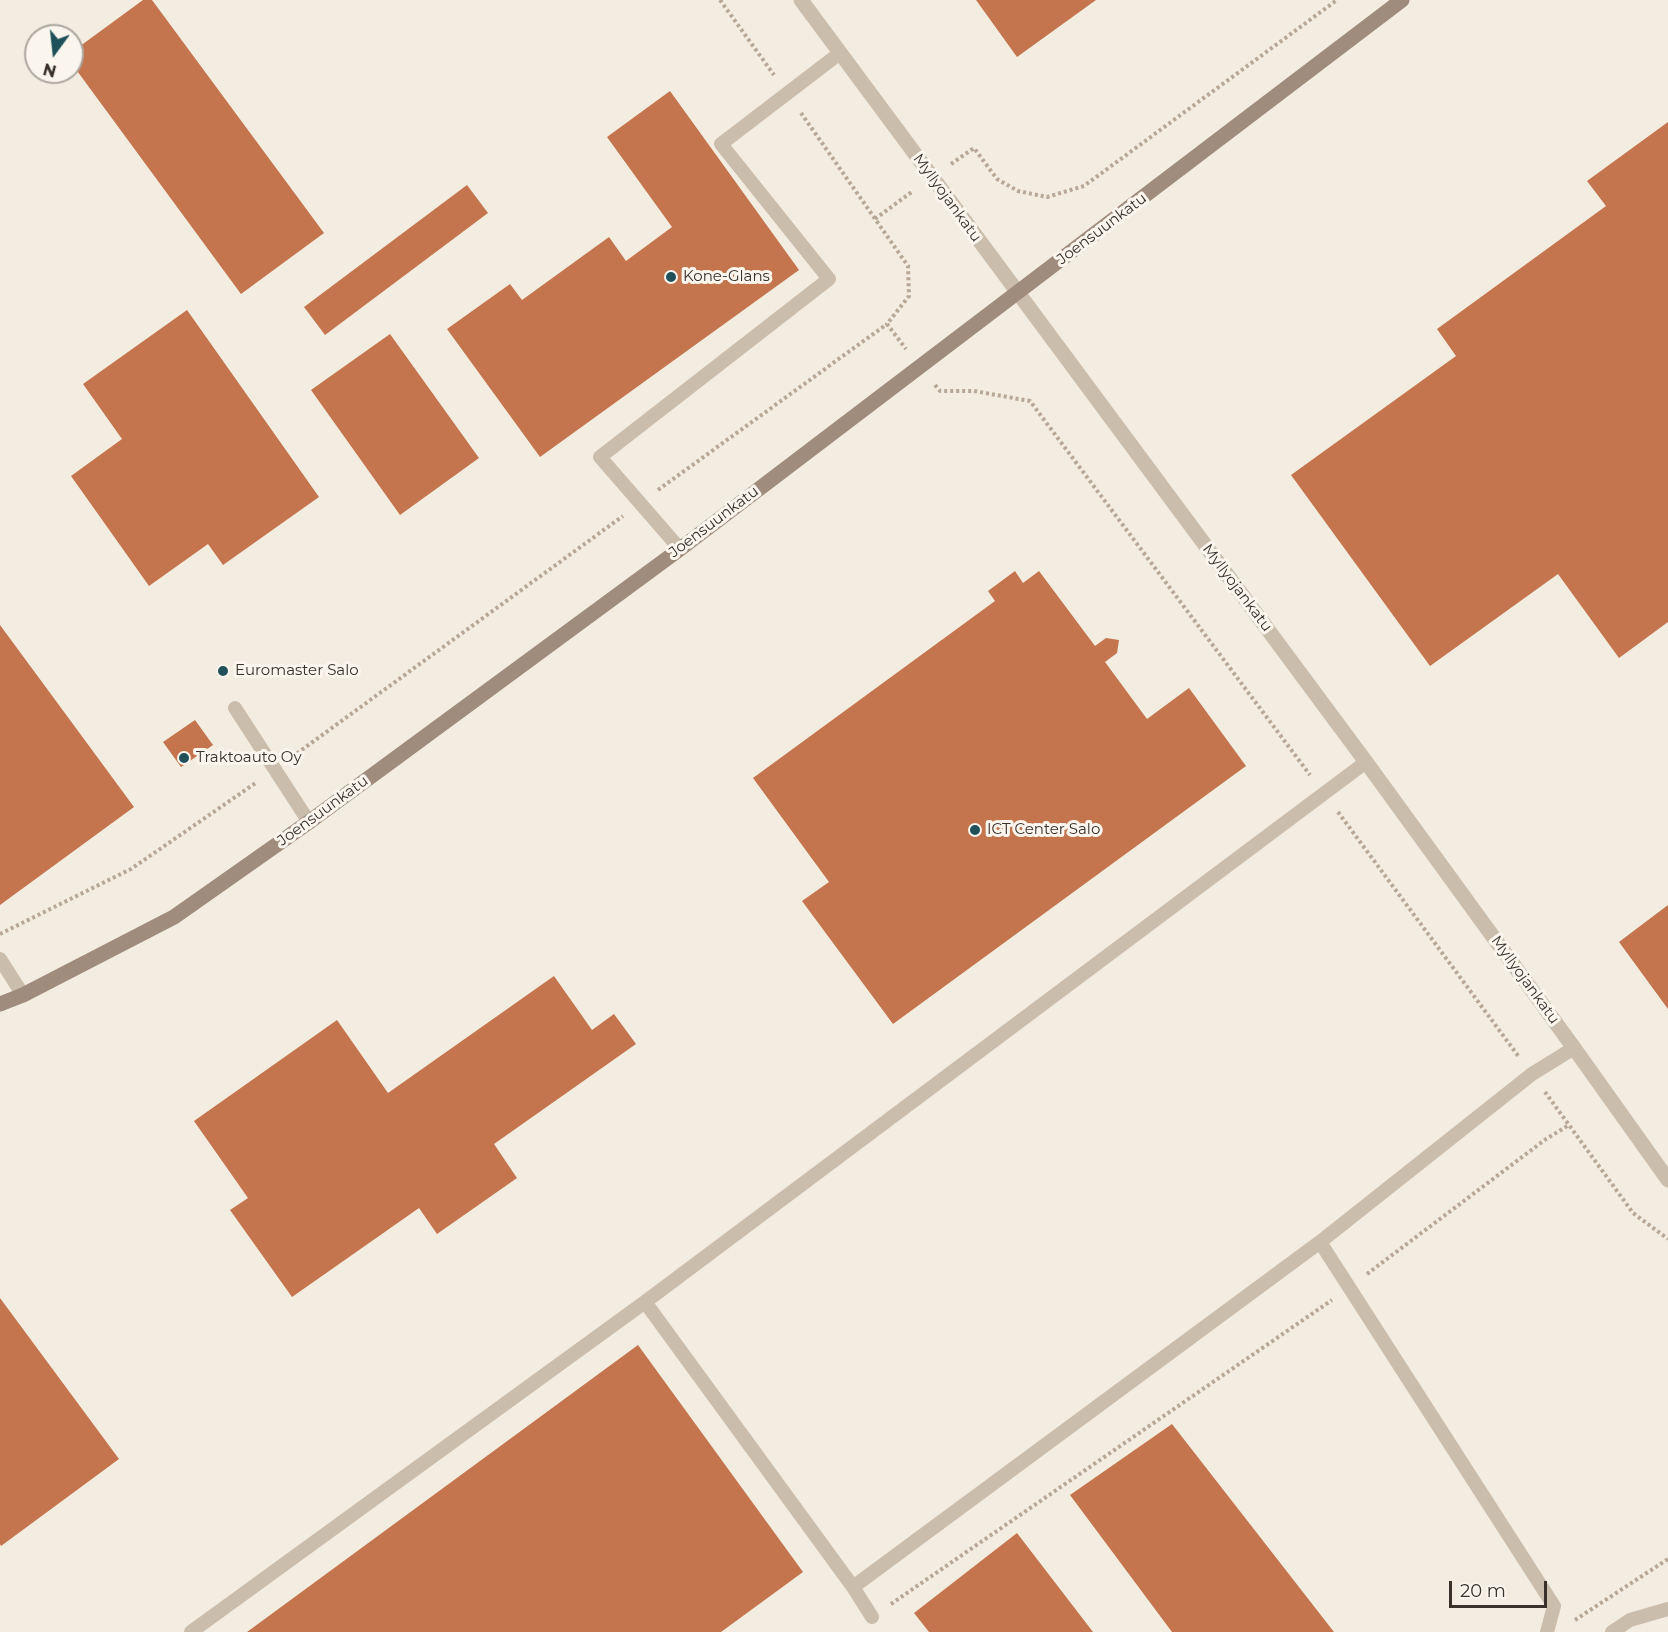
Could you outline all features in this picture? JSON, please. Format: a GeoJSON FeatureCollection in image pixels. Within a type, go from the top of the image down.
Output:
{"type":"FeatureCollection","features":[{"type":"Feature","properties":{"kind":"street","name":"Myllyojankatu"},"geometry":{"type":"LineString","coordinates":[[801,0],[1366,762],[1668,1180]]}},
{"type":"Feature","properties":{"kind":"street","name":"Joensuunkatu"},"geometry":{"type":"LineString","coordinates":[[0,1004],[23,995],[174,917],[309,822],[680,549],[1402,0]]}},
{"type":"Feature","properties":{"kind":"lane"},"geometry":{"type":"LineString","coordinates":[[680,549],[600,458],[829,279],[721,144],[840,52]]}},
{"type":"Feature","properties":{"kind":"lane"},"geometry":{"type":"LineString","coordinates":[[235,708],[273,770],[309,822]]}},
{"type":"Feature","properties":{"kind":"lane"},"geometry":{"type":"LineString","coordinates":[[191,1632],[645,1302],[1366,762]]}},
{"type":"Feature","properties":{"kind":"lane"},"geometry":{"type":"LineString","coordinates":[[0,959],[23,995]]}},
{"type":"Feature","properties":{"kind":"lane"},"geometry":{"type":"LineString","coordinates":[[853,1587],[1320,1242],[1532,1074],[1574,1048]]}},
{"type":"Feature","properties":{"kind":"lane"},"geometry":{"type":"LineString","coordinates":[[1320,1242],[1554,1606],[1547,1632]]}},
{"type":"Feature","properties":{"kind":"lane"},"geometry":{"type":"LineString","coordinates":[[645,1302],[853,1587],[872,1617]]}},
{"type":"Feature","properties":{"kind":"lane"},"geometry":{"type":"LineString","coordinates":[[1612,1632],[1630,1620],[1668,1609]]}},
{"type":"Feature","properties":{"kind":"path"},"geometry":{"type":"LineString","coordinates":[[0,934],[131,869],[273,770],[887,324],[909,296],[908,266],[720,0]]}},
{"type":"Feature","properties":{"kind":"path"},"geometry":{"type":"LineString","coordinates":[[875,219],[974,148],[997,179],[1018,191],[1047,197],[1084,186],[1337,0]]}},
{"type":"Feature","properties":{"kind":"path"},"geometry":{"type":"LineString","coordinates":[[887,324],[940,391],[974,391],[1030,401],[1324,793],[1633,1213],[1668,1239]]}},
{"type":"Feature","properties":{"kind":"path"},"geometry":{"type":"LineString","coordinates":[[872,1617],[1350,1287],[1546,1139],[1569,1125]]}},
{"type":"Feature","properties":{"kind":"path"},"geometry":{"type":"LineString","coordinates":[[1566,1626],[1668,1559]]}},
{"type":"Feature","properties":{"kind":"building"},"geometry":{"type":"Polygon","coordinates":[[[143,0],[152,0],[324,233],[241,294],[84,80],[84,43],[143,0]]]}},
{"type":"Feature","properties":{"kind":"building"},"geometry":{"type":"Polygon","coordinates":[[[976,0],[1096,0],[1017,57],[976,0]]]}},
{"type":"Feature","properties":{"kind":"building","name":"Kone-Glans"},"geometry":{"type":"Polygon","coordinates":[[[670,91],[799,270],[540,457],[447,329],[510,284],[522,300],[609,237],[626,261],[672,227],[607,137],[670,91]]]}},
{"type":"Feature","properties":{"kind":"building"},"geometry":{"type":"Polygon","coordinates":[[[1668,122],[1668,622],[1619,658],[1558,574],[1430,666],[1291,475],[1456,356],[1437,329],[1606,206],[1587,181],[1668,122]]]}},
{"type":"Feature","properties":{"kind":"building"},"geometry":{"type":"Polygon","coordinates":[[[467,185],[488,213],[325,335],[304,307],[467,185]]]}},
{"type":"Feature","properties":{"kind":"building"},"geometry":{"type":"Polygon","coordinates":[[[187,310],[319,497],[223,565],[208,544],[149,586],[71,476],[122,439],[83,384],[187,310]]]}},
{"type":"Feature","properties":{"kind":"building"},"geometry":{"type":"Polygon","coordinates":[[[390,334],[479,458],[400,515],[311,390],[390,334]]]}},
{"type":"Feature","properties":{"kind":"building","name":"ICT Center Salo"},"geometry":{"type":"Polygon","coordinates":[[[1015,571],[1023,583],[1039,571],[1095,646],[1106,638],[1119,640],[1117,653],[1105,662],[1147,719],[1189,688],[1246,766],[893,1024],[802,901],[829,882],[753,778],[995,601],[988,591],[1015,571]]]}},
{"type":"Feature","properties":{"kind":"building"},"geometry":{"type":"Polygon","coordinates":[[[0,625],[134,807],[0,905],[0,625]]]}},
{"type":"Feature","properties":{"kind":"building"},"geometry":{"type":"Polygon","coordinates":[[[195,720],[213,745],[181,767],[163,742],[195,720]]]}},
{"type":"Feature","properties":{"kind":"building"},"geometry":{"type":"Polygon","coordinates":[[[1668,905],[1668,1009],[1619,942],[1668,905]]]}},
{"type":"Feature","properties":{"kind":"building"},"geometry":{"type":"Polygon","coordinates":[[[554,976],[592,1030],[614,1014],[636,1044],[494,1144],[517,1178],[437,1234],[419,1208],[292,1297],[230,1210],[248,1198],[194,1121],[337,1020],[388,1093],[554,976]]]}},
{"type":"Feature","properties":{"kind":"building"},"geometry":{"type":"Polygon","coordinates":[[[0,1298],[119,1459],[1,1546],[0,1544],[0,1298]]]}},
{"type":"Feature","properties":{"kind":"building"},"geometry":{"type":"Polygon","coordinates":[[[638,1345],[803,1572],[721,1632],[247,1632],[638,1345]]]}},
{"type":"Feature","properties":{"kind":"building"},"geometry":{"type":"Polygon","coordinates":[[[1172,1424],[1334,1632],[1172,1632],[1070,1495],[1172,1424]]]}},
{"type":"Feature","properties":{"kind":"building"},"geometry":{"type":"Polygon","coordinates":[[[1017,1533],[1093,1632],[929,1632],[914,1613],[1017,1533]]]}},
{"type":"Feature","properties":{"kind":"place","name":"Kone-Glans"},"geometry":{"type":"Point","coordinates":[671,277]}},
{"type":"Feature","properties":{"kind":"place","name":"Euromaster Salo"},"geometry":{"type":"Point","coordinates":[223,671]}},
{"type":"Feature","properties":{"kind":"place","name":"Traktoauto Oy"},"geometry":{"type":"Point","coordinates":[184,758]}},
{"type":"Feature","properties":{"kind":"place","name":"ICT Center Salo"},"geometry":{"type":"Point","coordinates":[975,830]}}]}
